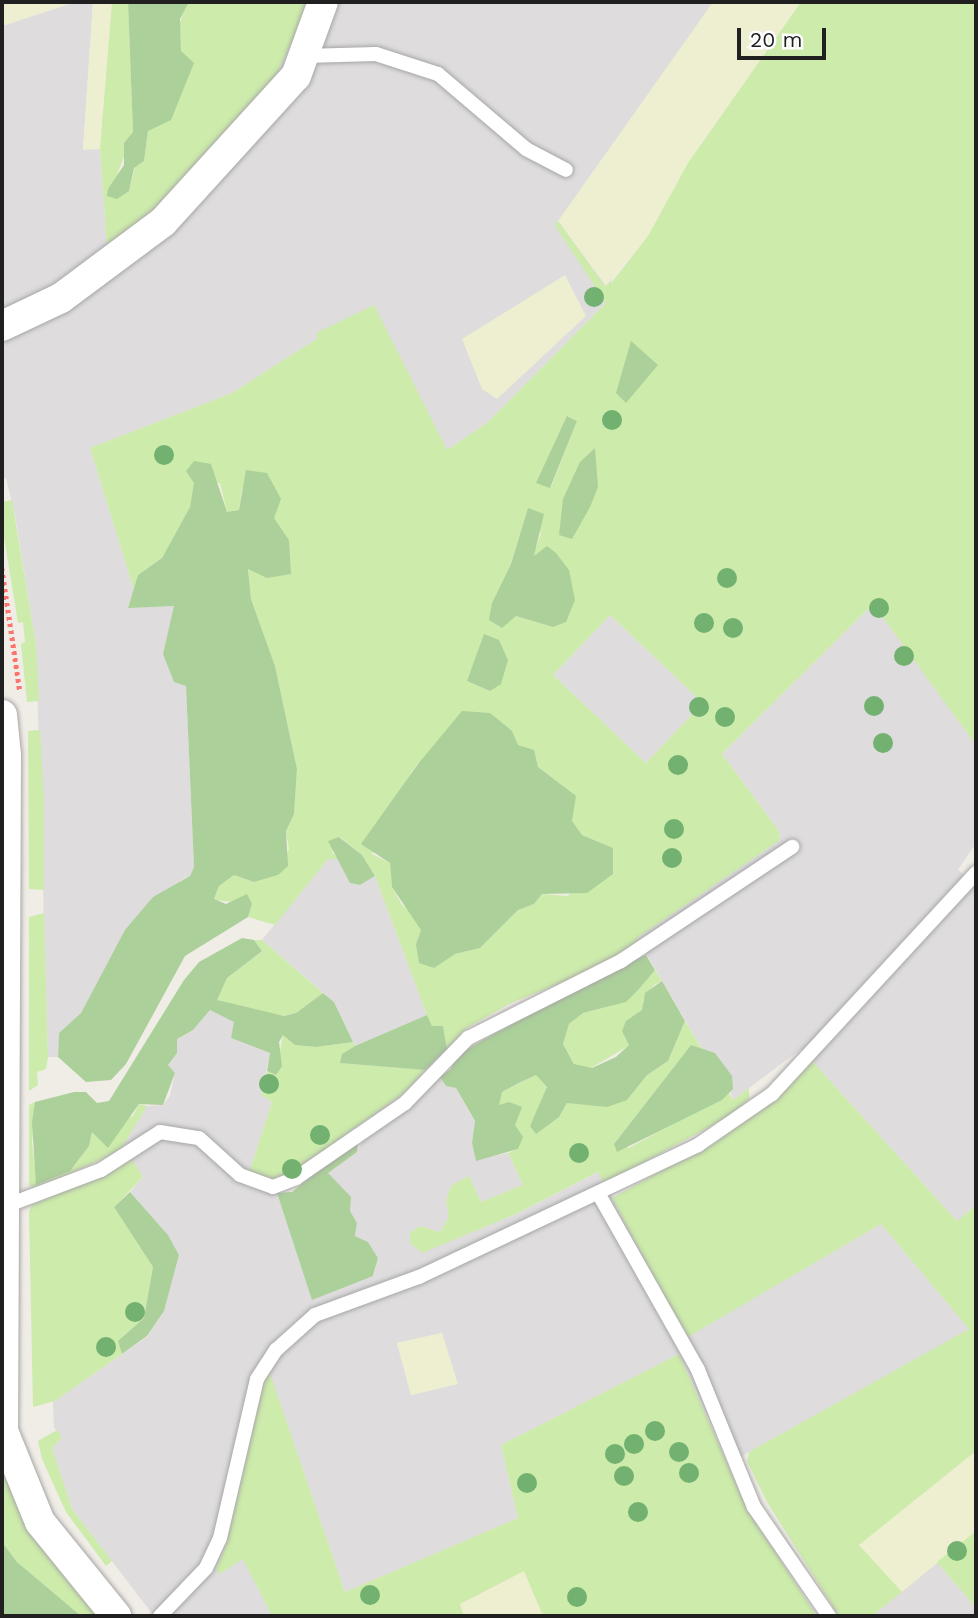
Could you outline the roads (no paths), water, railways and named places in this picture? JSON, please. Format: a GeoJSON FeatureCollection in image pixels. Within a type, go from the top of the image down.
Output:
{"type":"FeatureCollection","features":[{"type":"Feature","properties":{"kind":"street"},"geometry":{"type":"LineString","coordinates":[[2,327],[61,298],[163,222],[296,76],[323,2]]}},
{"type":"Feature","properties":{"kind":"street"},"geometry":{"type":"LineString","coordinates":[[2,715],[6,755],[3,1431],[40,1522],[116,1616]]}},
{"type":"Feature","properties":{"kind":"lane"},"geometry":{"type":"LineString","coordinates":[[304,56],[376,54],[438,74],[526,149],[566,170]]}},
{"type":"Feature","properties":{"kind":"lane"},"geometry":{"type":"LineString","coordinates":[[3,1207],[101,1170],[160,1132],[200,1138],[240,1175],[273,1187],[296,1178],[405,1103],[468,1038],[663,940],[792,847]]}},
{"type":"Feature","properties":{"kind":"lane"},"geometry":{"type":"LineString","coordinates":[[160,1616],[206,1568],[220,1538],[257,1379],[276,1350],[315,1315],[419,1277],[698,1145],[772,1094],[976,873]]}},
{"type":"Feature","properties":{"kind":"lane"},"geometry":{"type":"LineString","coordinates":[[598,1193],[698,1370],[754,1507],[829,1616]]}}]}
